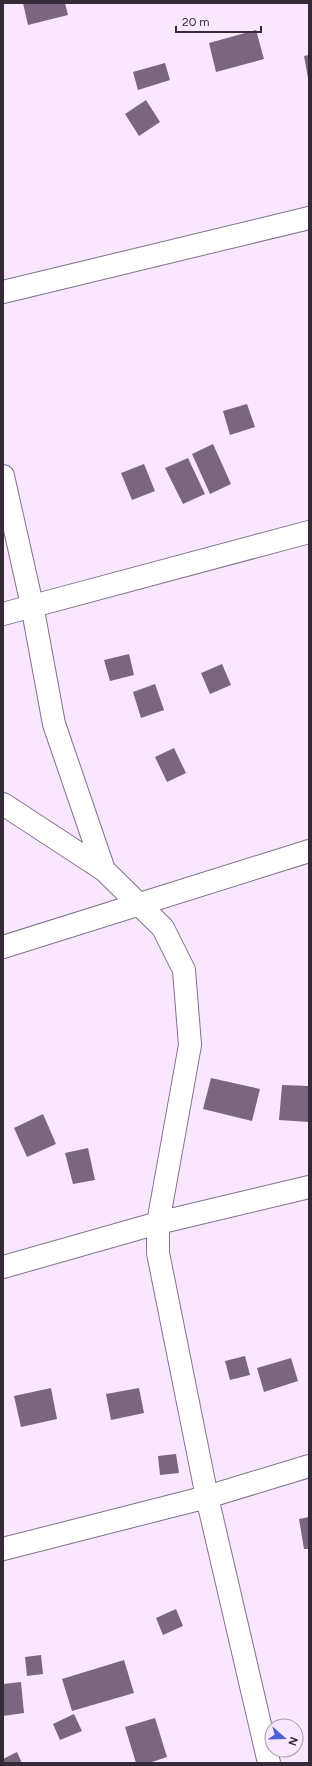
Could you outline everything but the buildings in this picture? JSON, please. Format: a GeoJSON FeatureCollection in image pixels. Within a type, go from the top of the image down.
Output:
{"type":"FeatureCollection","features":[{"type":"Feature","properties":{"kind":"street"},"geometry":{"type":"LineString","coordinates":[[3,292],[309,218]]}},
{"type":"Feature","properties":{"kind":"street"},"geometry":{"type":"LineString","coordinates":[[3,476],[32,605],[54,724],[104,870]]}},
{"type":"Feature","properties":{"kind":"street"},"geometry":{"type":"LineString","coordinates":[[3,614],[309,532]]}},
{"type":"Feature","properties":{"kind":"street"},"geometry":{"type":"LineString","coordinates":[[3,804],[104,870],[163,928],[184,970],[190,1046],[158,1223],[158,1253],[207,1497],[269,1763]]}},
{"type":"Feature","properties":{"kind":"street"},"geometry":{"type":"LineString","coordinates":[[3,947],[309,851]]}},
{"type":"Feature","properties":{"kind":"street"},"geometry":{"type":"LineString","coordinates":[[3,1267],[158,1223],[309,1187]]}},
{"type":"Feature","properties":{"kind":"street"},"geometry":{"type":"LineString","coordinates":[[3,1549],[207,1497],[309,1466]]}}]}
